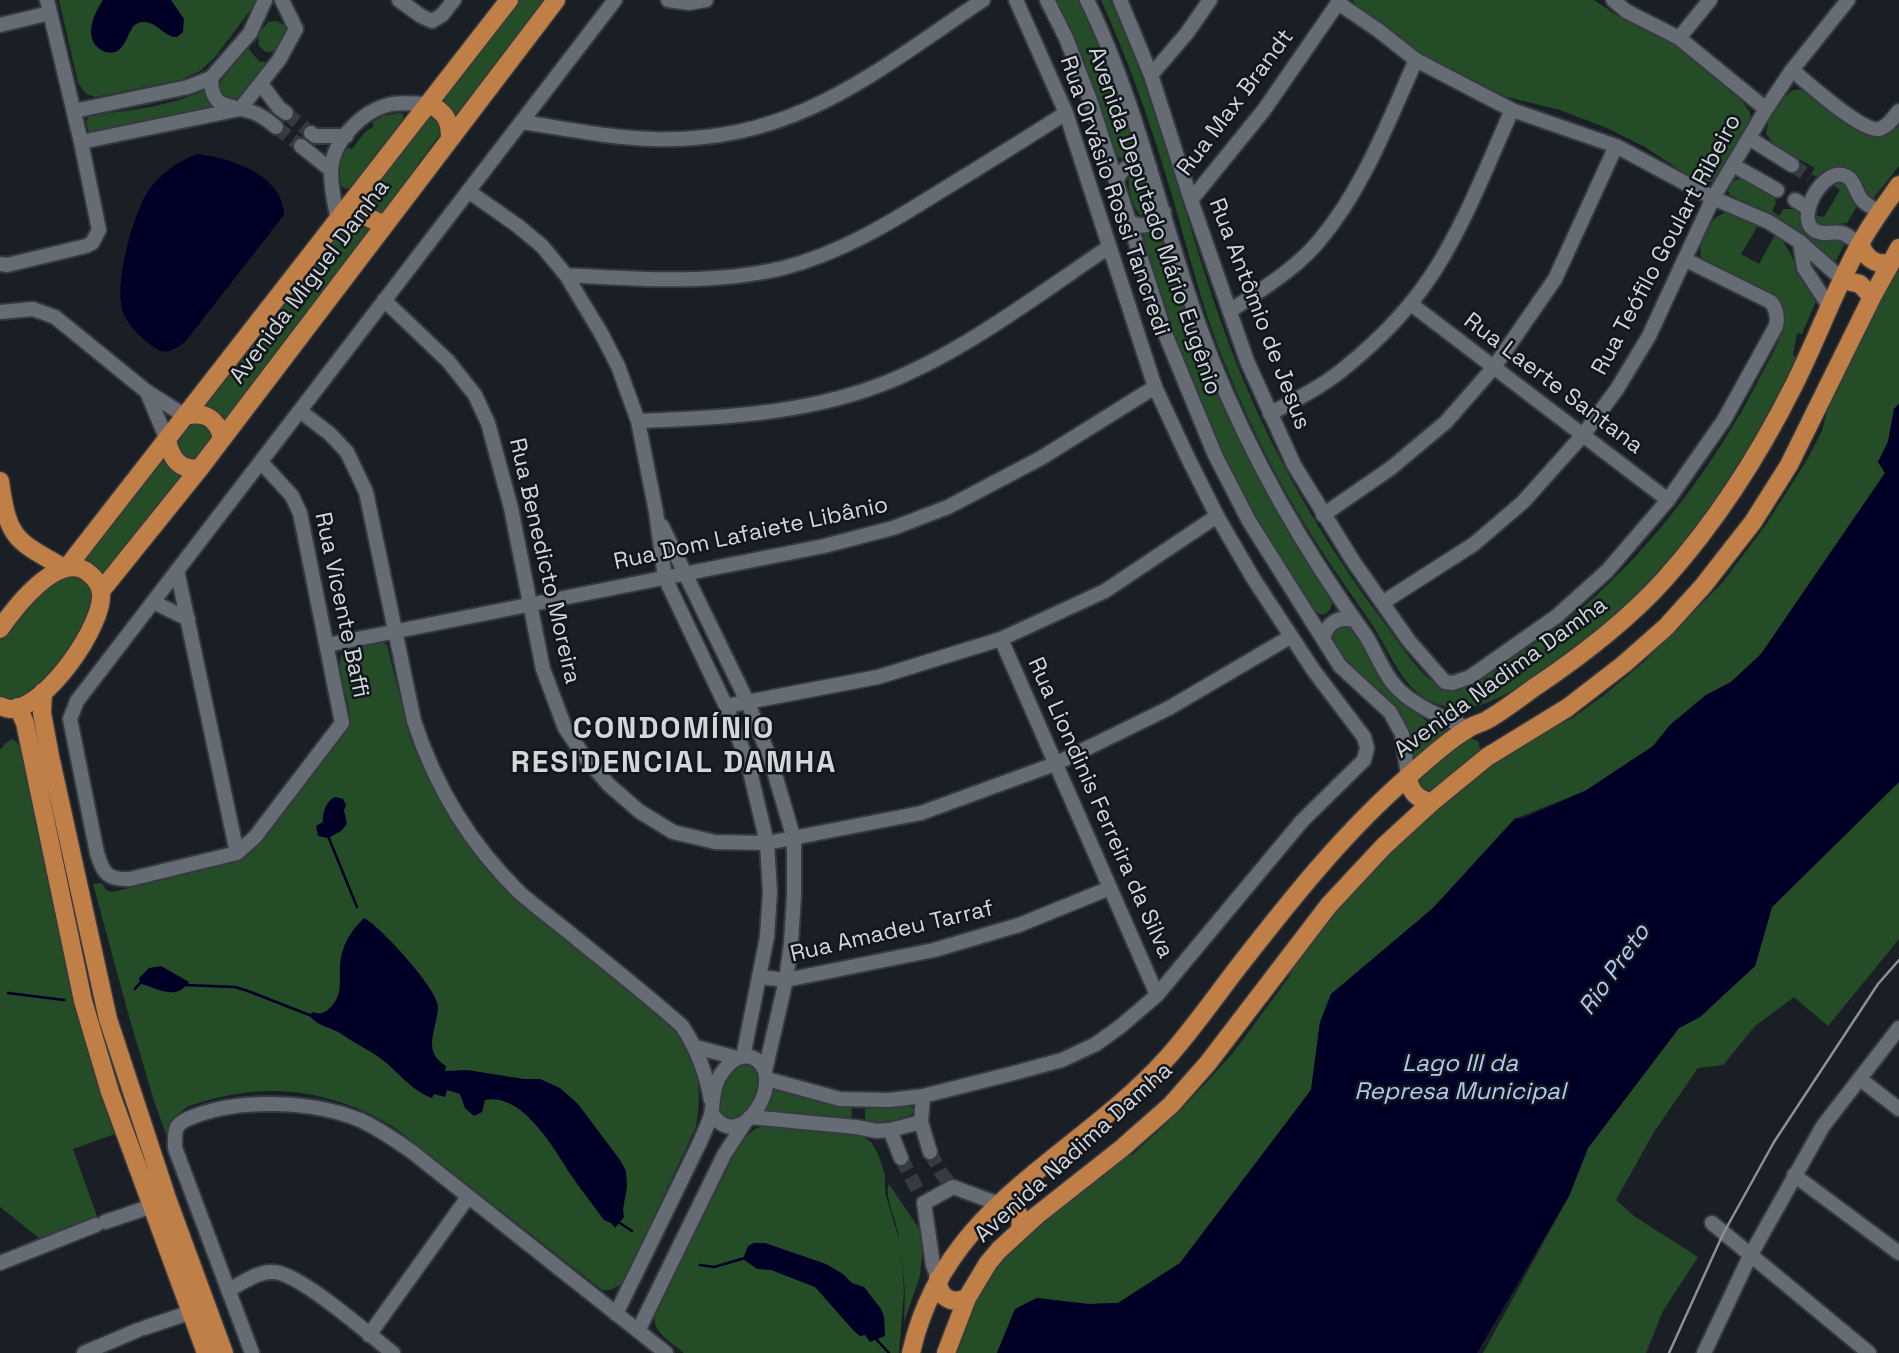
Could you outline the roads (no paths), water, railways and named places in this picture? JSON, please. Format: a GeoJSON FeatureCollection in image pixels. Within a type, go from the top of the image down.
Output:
{"type":"FeatureCollection","features":[{"type":"Feature","properties":{"kind":"main road","name":"Avenida Miguel Damha"},"geometry":{"type":"LineString","coordinates":[[0,628],[24,597],[41,582],[66,567],[85,544],[509,0]]}},
{"type":"Feature","properties":{"kind":"main road","name":"Avenida Miguel Damha"},"geometry":{"type":"LineString","coordinates":[[101,591],[200,468],[556,0]]}},
{"type":"Feature","properties":{"kind":"main road"},"geometry":{"type":"LineString","coordinates":[[430,104],[448,118],[450,138]]}},
{"type":"Feature","properties":{"kind":"main road","name":"Avenida Nadima Damha"},"geometry":{"type":"LineString","coordinates":[[911,1353],[921,1316],[938,1279],[976,1228],[1051,1157],[1121,1104],[1161,1064],[1308,879],[1360,822],[1408,776],[1468,728],[1485,722],[1587,650],[1642,603],[1681,561],[1728,497],[1760,447],[1792,389],[1860,244],[1899,185]]}},
{"type":"Feature","properties":{"kind":"main road"},"geometry":{"type":"LineString","coordinates":[[354,201],[363,215],[384,225]]}},
{"type":"Feature","properties":{"kind":"main road"},"geometry":{"type":"LineString","coordinates":[[1880,212],[1889,208],[1899,210]]}},
{"type":"Feature","properties":{"kind":"main road"},"geometry":{"type":"LineString","coordinates":[[1860,244],[1864,253],[1880,264],[1894,256]]}},
{"type":"Feature","properties":{"kind":"main road","name":"Avenida Nadima Damha"},"geometry":{"type":"LineString","coordinates":[[946,1353],[967,1298],[988,1263],[1020,1229],[1121,1149],[1171,1105],[1208,1063],[1329,905],[1384,846],[1487,757],[1567,708],[1608,677],[1666,627],[1703,586],[1753,522],[1789,465],[1894,256]]}},
{"type":"Feature","properties":{"kind":"main road"},"geometry":{"type":"LineString","coordinates":[[1843,280],[1860,284],[1872,297]]}},
{"type":"Feature","properties":{"kind":"main road"},"geometry":{"type":"LineString","coordinates":[[1829,306],[1832,318],[1839,324],[1849,327],[1859,324]]}},
{"type":"Feature","properties":{"kind":"main road"},"geometry":{"type":"LineString","coordinates":[[185,416],[197,413],[207,417],[215,423],[222,438]]}},
{"type":"Feature","properties":{"kind":"main road"},"geometry":{"type":"LineString","coordinates":[[167,440],[171,455],[178,464],[191,469],[200,468]]}},
{"type":"Feature","properties":{"kind":"main road"},"geometry":{"type":"LineString","coordinates":[[0,481],[5,517],[12,530],[32,551],[66,567],[85,570],[97,582],[101,591],[100,605],[86,640],[74,658],[32,701],[7,711]]}},
{"type":"Feature","properties":{"kind":"main road"},"geometry":{"type":"LineString","coordinates":[[48,558],[85,544]]}},
{"type":"Feature","properties":{"kind":"main road"},"geometry":{"type":"LineString","coordinates":[[43,692],[42,713],[53,769],[108,1019],[127,1081],[224,1353]]}},
{"type":"Feature","properties":{"kind":"main road"},"geometry":{"type":"LineString","coordinates":[[7,711],[25,723],[83,1001],[109,1087],[206,1353]]}},
{"type":"Feature","properties":{"kind":"main road"},"geometry":{"type":"LineString","coordinates":[[1468,728],[1478,729],[1486,736],[1490,748],[1487,757]]}},
{"type":"Feature","properties":{"kind":"main road"},"geometry":{"type":"LineString","coordinates":[[1408,776],[1408,783],[1414,794],[1432,802]]}},
{"type":"Feature","properties":{"kind":"main road"},"geometry":{"type":"LineString","coordinates":[[109,1087],[121,1080],[127,1081]]}},
{"type":"Feature","properties":{"kind":"main road"},"geometry":{"type":"LineString","coordinates":[[999,1204],[1016,1210],[1021,1219],[1020,1229]]}},
{"type":"Feature","properties":{"kind":"main road"},"geometry":{"type":"LineString","coordinates":[[938,1279],[938,1288],[946,1298],[956,1301],[967,1298]]}},
{"type":"Feature","properties":{"kind":"street"},"geometry":{"type":"LineString","coordinates":[[74,111],[188,87],[211,78],[250,33],[265,0]]}},
{"type":"Feature","properties":{"kind":"street"},"geometry":{"type":"LineString","coordinates":[[81,142],[240,109],[279,60],[296,29],[282,0]]}},
{"type":"Feature","properties":{"kind":"street"},"geometry":{"type":"LineString","coordinates":[[399,0],[432,22],[442,15],[454,0]]}},
{"type":"Feature","properties":{"kind":"street"},"geometry":{"type":"LineString","coordinates":[[177,570],[237,853],[130,879],[119,879],[109,876],[102,869],[97,853],[70,719],[73,709],[153,601],[615,0]]}},
{"type":"Feature","properties":{"kind":"street"},"geometry":{"type":"LineString","coordinates":[[668,0],[689,3],[706,0]]}},
{"type":"Feature","properties":{"kind":"street"},"geometry":{"type":"LineString","coordinates":[[522,122],[620,137],[654,139],[709,138],[763,127],[811,109],[849,89],[983,0]]}},
{"type":"Feature","properties":{"kind":"street","name":"Rua Orvásio Rossi Tancredi"},"geometry":{"type":"LineString","coordinates":[[1016,0],[1066,113],[1155,387],[1217,516],[1290,637],[1367,743],[1364,760],[1302,821],[1157,995]]}},
{"type":"Feature","properties":{"kind":"street","name":"Avenida Deputado Mário Eugênio"},"geometry":{"type":"LineString","coordinates":[[1047,0],[1066,38],[1090,100],[1166,336],[1215,455],[1249,521],[1340,666],[1390,712],[1402,734],[1408,776]]}},
{"type":"Feature","properties":{"kind":"street","name":"Avenida Deputado Mário Eugênio"},"geometry":{"type":"LineString","coordinates":[[1087,0],[1125,86],[1199,324],[1245,437],[1278,501],[1389,679],[1400,691],[1429,710],[1468,728]]}},
{"type":"Feature","properties":{"kind":"street","name":"Rua Antômio de Jesus"},"geometry":{"type":"LineString","coordinates":[[1120,0],[1151,75],[1247,360],[1270,414],[1294,465],[1323,515],[1382,603],[1438,677],[1453,683],[1470,677],[1557,616],[1607,571],[1668,500]]}},
{"type":"Feature","properties":{"kind":"street"},"geometry":{"type":"LineString","coordinates":[[1151,75],[1188,33],[1210,0]]}},
{"type":"Feature","properties":{"kind":"street"},"geometry":{"type":"LineString","coordinates":[[1613,0],[1626,10],[1679,38],[1766,109]]}},
{"type":"Feature","properties":{"kind":"street"},"geometry":{"type":"LineString","coordinates":[[1679,38],[1710,0]]}},
{"type":"Feature","properties":{"kind":"street","name":"Rua Teófilo Goulart Ribeiro"},"geometry":{"type":"LineString","coordinates":[[1382,603],[1474,544],[1523,502],[1583,435],[1617,389],[1649,336],[1713,198],[1766,109],[1792,70],[1848,0]]}},
{"type":"Feature","properties":{"kind":"street"},"geometry":{"type":"LineString","coordinates":[[1339,2],[1416,60],[1513,110],[1616,145],[1713,198],[1769,222],[1800,242],[1843,280]]}},
{"type":"Feature","properties":{"kind":"street","name":"Rua Max Brandt"},"geometry":{"type":"LineString","coordinates":[[1191,200],[1264,110],[1339,2]]}},
{"type":"Feature","properties":{"kind":"street"},"geometry":{"type":"LineString","coordinates":[[0,25],[49,7],[99,230],[92,243],[74,250],[0,264]]}},
{"type":"Feature","properties":{"kind":"street"},"geometry":{"type":"LineString","coordinates":[[1230,311],[1282,274],[1318,242],[1349,199],[1381,139],[1416,60]]}},
{"type":"Feature","properties":{"kind":"street"},"geometry":{"type":"LineString","coordinates":[[1792,70],[1864,127],[1880,129],[1899,111]]}},
{"type":"Feature","properties":{"kind":"street"},"geometry":{"type":"LineString","coordinates":[[211,78],[215,97],[230,108],[255,113],[276,127]]}},
{"type":"Feature","properties":{"kind":"street"},"geometry":{"type":"LineString","coordinates":[[261,84],[286,113]]}},
{"type":"Feature","properties":{"kind":"street"},"geometry":{"type":"LineString","coordinates":[[338,221],[331,177],[335,153],[346,136],[363,117],[374,110],[392,104],[430,104]]}},
{"type":"Feature","properties":{"kind":"street"},"geometry":{"type":"LineString","coordinates":[[1270,414],[1346,367],[1388,330],[1411,304],[1449,248],[1513,110]]}},
{"type":"Feature","properties":{"kind":"street"},"geometry":{"type":"LineString","coordinates":[[566,275],[694,279],[782,268],[806,261],[880,230],[1066,113]]}},
{"type":"Feature","properties":{"kind":"street"},"geometry":{"type":"LineString","coordinates":[[346,136],[313,134],[303,148],[354,201]]}},
{"type":"Feature","properties":{"kind":"street"},"geometry":{"type":"LineString","coordinates":[[1749,138],[1792,165]]}},
{"type":"Feature","properties":{"kind":"street"},"geometry":{"type":"LineString","coordinates":[[1323,515],[1391,468],[1446,422],[1494,367],[1555,279],[1616,145]]}},
{"type":"Feature","properties":{"kind":"street"},"geometry":{"type":"LineString","coordinates":[[1116,180],[1130,165],[1140,164],[1150,168]]}},
{"type":"Feature","properties":{"kind":"street"},"geometry":{"type":"LineString","coordinates":[[1733,165],[1777,190]]}},
{"type":"Feature","properties":{"kind":"street"},"geometry":{"type":"LineString","coordinates":[[1860,244],[1842,233],[1826,234],[1812,229],[1807,222],[1801,204],[1816,180],[1838,174],[1845,175],[1851,180],[1862,202],[1880,212]]}},
{"type":"Feature","properties":{"kind":"street"},"geometry":{"type":"LineString","coordinates":[[468,191],[518,226],[541,246],[566,275],[618,366],[638,421],[656,512],[665,578],[726,706],[748,763],[767,843],[770,892],[767,937],[760,977],[740,1058]]}},
{"type":"Feature","properties":{"kind":"street"},"geometry":{"type":"LineString","coordinates":[[1130,222],[1139,226],[1149,225],[1164,212]]}},
{"type":"Feature","properties":{"kind":"street"},"geometry":{"type":"LineString","coordinates":[[1800,242],[1804,268],[1829,306]]}},
{"type":"Feature","properties":{"kind":"street"},"geometry":{"type":"LineString","coordinates":[[638,421],[700,419],[771,412],[813,405],[880,385],[954,348],[1110,247]]}},
{"type":"Feature","properties":{"kind":"street"},"geometry":{"type":"LineString","coordinates":[[1668,500],[1724,420],[1776,327],[1777,314],[1771,302],[1686,260]]}},
{"type":"Feature","properties":{"kind":"street","name":"Rua Benedicto Moreira"},"geometry":{"type":"LineString","coordinates":[[384,300],[448,361],[475,395],[488,423],[508,496],[544,669],[565,728],[609,785],[639,811],[673,832],[715,842],[767,843],[921,813],[1055,764],[1169,708],[1290,637]]}},
{"type":"Feature","properties":{"kind":"street","name":"Rua Laerte Santana"},"geometry":{"type":"LineString","coordinates":[[1411,304],[1668,500]]}},
{"type":"Feature","properties":{"kind":"street"},"geometry":{"type":"LineString","coordinates":[[0,312],[33,309],[55,317],[146,391],[185,416]]}},
{"type":"Feature","properties":{"kind":"street","name":"Rua Dom Lafaiete Libânio"},"geometry":{"type":"LineString","coordinates":[[327,645],[835,543],[893,528],[937,511],[1041,458],[1155,387]]}},
{"type":"Feature","properties":{"kind":"street"},"geometry":{"type":"LineString","coordinates":[[146,391],[167,440]]}},
{"type":"Feature","properties":{"kind":"street"},"geometry":{"type":"LineString","coordinates":[[300,411],[330,434],[347,452],[366,492],[394,631],[424,754],[463,825],[485,854],[522,894],[682,1026],[696,1047],[707,1077],[712,1107],[723,1125],[731,1127],[748,1119],[877,1131],[921,1122]]}},
{"type":"Feature","properties":{"kind":"street","name":"Rua Vicente Baffi"},"geometry":{"type":"LineString","coordinates":[[237,853],[255,837],[342,723],[300,513],[292,496],[261,462]]}},
{"type":"Feature","properties":{"kind":"street"},"geometry":{"type":"LineString","coordinates":[[638,1331],[724,1155],[765,1092],[766,1075],[786,980],[794,895],[794,839],[771,761],[748,703],[656,512]]}},
{"type":"Feature","properties":{"kind":"street"},"geometry":{"type":"LineString","coordinates":[[726,706],[878,677],[1001,639],[1105,591],[1217,516]]}},
{"type":"Feature","properties":{"kind":"street"},"geometry":{"type":"LineString","coordinates":[[1309,618],[1319,620],[1328,617],[1336,610],[1340,599]]}},
{"type":"Feature","properties":{"kind":"street"},"geometry":{"type":"LineString","coordinates":[[153,601],[188,619]]}},
{"type":"Feature","properties":{"kind":"street"},"geometry":{"type":"LineString","coordinates":[[1323,639],[1326,629],[1333,622],[1343,618],[1354,620]]}},
{"type":"Feature","properties":{"kind":"street","name":"Rua Liondinis Ferreira da Silva"},"geometry":{"type":"LineString","coordinates":[[1001,639],[1157,995]]}},
{"type":"Feature","properties":{"kind":"street","name":"Rua Amadeu Tarraf"},"geometry":{"type":"LineString","coordinates":[[760,977],[786,980],[934,950],[1019,925],[1110,888]]}},
{"type":"Feature","properties":{"kind":"street"},"geometry":{"type":"LineString","coordinates":[[616,1314],[701,1140],[720,1075],[740,1058],[748,1056],[759,1062],[766,1075],[840,1099],[889,1100],[923,1096],[1062,1059],[1096,1044],[1157,995]]}},
{"type":"Feature","properties":{"kind":"street"},"geometry":{"type":"LineString","coordinates":[[1704,1353],[1740,1247],[1794,1175],[1823,1126],[1899,1028]]}},
{"type":"Feature","properties":{"kind":"street"},"geometry":{"type":"LineString","coordinates":[[696,1047],[740,1058]]}},
{"type":"Feature","properties":{"kind":"street"},"geometry":{"type":"LineString","coordinates":[[1860,1079],[1899,1110]]}},
{"type":"Feature","properties":{"kind":"street"},"geometry":{"type":"LineString","coordinates":[[923,1096],[921,1122],[930,1152]]}},
{"type":"Feature","properties":{"kind":"street"},"geometry":{"type":"LineString","coordinates":[[856,1127],[853,1112],[859,1099]]}},
{"type":"Feature","properties":{"kind":"street"},"geometry":{"type":"LineString","coordinates":[[252,1353],[175,1149],[174,1137],[177,1127],[188,1119],[226,1107],[273,1104],[326,1111],[359,1120],[385,1134],[411,1151],[666,1353]]}},
{"type":"Feature","properties":{"kind":"street"},"geometry":{"type":"LineString","coordinates":[[890,1130],[901,1158]]}},
{"type":"Feature","properties":{"kind":"street"},"geometry":{"type":"LineString","coordinates":[[1794,1175],[1899,1253]]}},
{"type":"Feature","properties":{"kind":"street"},"geometry":{"type":"LineString","coordinates":[[924,1203],[953,1187],[999,1204]]}},
{"type":"Feature","properties":{"kind":"street"},"geometry":{"type":"LineString","coordinates":[[917,1189],[924,1203],[933,1265],[938,1279]]}},
{"type":"Feature","properties":{"kind":"street"},"geometry":{"type":"LineString","coordinates":[[369,1335],[468,1197]]}},
{"type":"Feature","properties":{"kind":"street"},"geometry":{"type":"LineString","coordinates":[[0,1263],[152,1206]]}},
{"type":"Feature","properties":{"kind":"street"},"geometry":{"type":"LineString","coordinates":[[1712,1223],[1868,1353]]}},
{"type":"Feature","properties":{"kind":"street"},"geometry":{"type":"LineString","coordinates":[[228,1290],[265,1272],[276,1271],[301,1282],[393,1353]]}},
{"type":"Feature","properties":{"kind":"street"},"geometry":{"type":"LineString","coordinates":[[86,1352],[191,1312]]}},
{"type":"Feature","properties":{"kind":"water"},"geometry":{"type":"Polygon","coordinates":[[[103,0],[171,0],[184,19],[183,32],[177,37],[172,36],[148,22],[138,23],[120,49],[115,52],[103,51],[95,44],[91,32],[96,12],[103,0]]]}},
{"type":"Feature","properties":{"kind":"water"},"geometry":{"type":"Polygon","coordinates":[[[197,154],[239,164],[265,179],[275,189],[284,215],[185,342],[170,351],[163,351],[139,335],[124,314],[120,297],[123,267],[131,233],[147,193],[169,169],[197,154]]]}},
{"type":"Feature","properties":{"kind":"water","name":"Lago III da Represa Municipal"},"geometry":{"type":"Polygon","coordinates":[[[1899,404],[1899,782],[1772,907],[1755,966],[1700,1017],[1679,1028],[1588,1148],[1569,1196],[1477,1353],[997,1353],[1015,1309],[1037,1298],[1088,1304],[1118,1303],[1180,1263],[1311,1090],[1320,1022],[1331,994],[1433,908],[1515,819],[1585,791],[1653,746],[1670,725],[1706,695],[1731,682],[1761,654],[1885,473],[1878,462],[1888,442],[1894,409],[1899,404]]]}},
{"type":"Feature","properties":{"kind":"water"},"geometry":{"type":"Polygon","coordinates":[[[335,797],[343,799],[346,805],[344,810],[347,824],[328,838],[318,836],[316,826],[323,822],[325,808],[335,797]]]}},
{"type":"Feature","properties":{"kind":"water"},"geometry":{"type":"Polygon","coordinates":[[[364,918],[407,958],[436,999],[438,1007],[432,1047],[438,1060],[446,1066],[445,1071],[467,1070],[540,1079],[560,1088],[578,1104],[626,1171],[624,1217],[615,1228],[604,1220],[546,1137],[524,1113],[499,1100],[485,1100],[482,1112],[474,1116],[465,1108],[460,1094],[447,1090],[445,1097],[434,1094],[432,1098],[424,1095],[375,1055],[310,1016],[312,1012],[327,1011],[336,1001],[343,950],[351,933],[364,918]]]}},
{"type":"Feature","properties":{"kind":"water"},"geometry":{"type":"Polygon","coordinates":[[[161,966],[189,982],[184,988],[173,992],[140,983],[139,978],[149,968],[161,966]]]}},
{"type":"Feature","properties":{"kind":"water"},"geometry":{"type":"Polygon","coordinates":[[[765,1243],[826,1264],[852,1283],[864,1287],[881,1309],[885,1336],[870,1342],[865,1335],[860,1336],[854,1331],[815,1287],[771,1270],[757,1269],[743,1259],[748,1246],[765,1243]]]}},
{"type":"Feature","properties":{"kind":"waterway"},"geometry":{"type":"LineString","coordinates":[[328,836],[357,907]]}},
{"type":"Feature","properties":{"kind":"waterway"},"geometry":{"type":"LineString","coordinates":[[135,989],[143,983]]}},
{"type":"Feature","properties":{"kind":"waterway"},"geometry":{"type":"LineString","coordinates":[[185,985],[235,987],[312,1016]]}},
{"type":"Feature","properties":{"kind":"waterway"},"geometry":{"type":"LineString","coordinates":[[8,993],[64,1000]]}},
{"type":"Feature","properties":{"kind":"waterway"},"geometry":{"type":"LineString","coordinates":[[618,1222],[632,1231]]}},
{"type":"Feature","properties":{"kind":"waterway"},"geometry":{"type":"LineString","coordinates":[[700,1265],[714,1267],[745,1258]]}},
{"type":"Feature","properties":{"kind":"waterway"},"geometry":{"type":"LineString","coordinates":[[876,1339],[889,1353]]}},
{"type":"Feature","properties":{"kind":"tunnel"},"geometry":{"type":"LineString","coordinates":[[286,113],[311,133]]}},
{"type":"Feature","properties":{"kind":"tunnel"},"geometry":{"type":"LineString","coordinates":[[276,127],[301,146]]}},
{"type":"Feature","properties":{"kind":"tunnel"},"geometry":{"type":"LineString","coordinates":[[1792,165],[1810,177]]}},
{"type":"Feature","properties":{"kind":"tunnel"},"geometry":{"type":"LineString","coordinates":[[930,1152],[941,1173],[953,1187]]}},
{"type":"Feature","properties":{"kind":"tunnel"},"geometry":{"type":"LineString","coordinates":[[901,1158],[917,1189]]}},
{"type":"Feature","properties":{"kind":"railway"},"geometry":{"type":"LineString","coordinates":[[1669,1353],[1723,1234],[1774,1142],[1878,984],[1899,960]]}},
{"type":"Feature","properties":{"kind":"district","name":"CONDOMÍNIO RESIDENCIAL DAMHA"},"geometry":{"type":"Point","coordinates":[674,747]}},
{"type":"Feature","properties":{"kind":"water label","name":"Rio Preto"},"geometry":{"type":"Point","coordinates":[1615,970]}}]}
